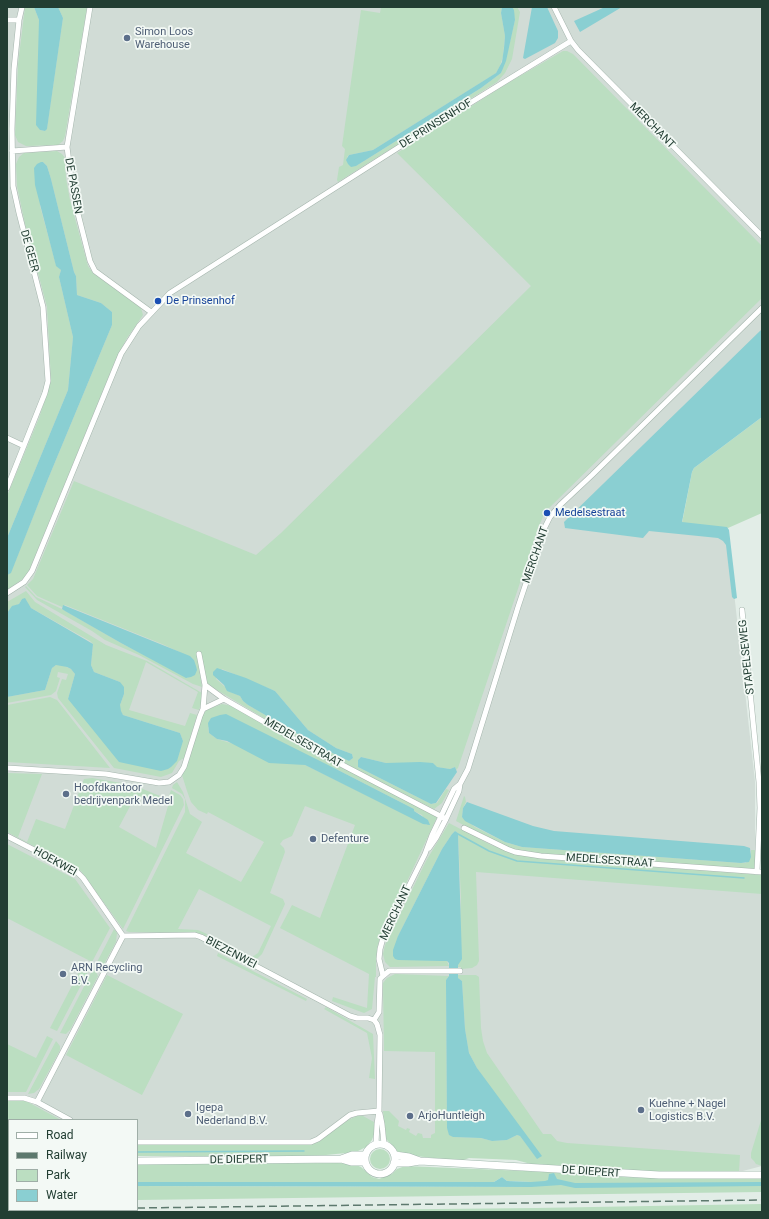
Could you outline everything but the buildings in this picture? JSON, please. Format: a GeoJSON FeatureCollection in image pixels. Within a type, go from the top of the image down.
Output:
{"type":"FeatureCollection","features":[{"type":"Feature","properties":{"kind":"main road"},"geometry":{"type":"LineString","coordinates":[[380,1144],[391,1148],[395,1156],[394,1163],[389,1171],[379,1174],[370,1170],[365,1158],[369,1148],[380,1144]]}},
{"type":"Feature","properties":{"kind":"main road","name":"DE DIEPERT"},"geometry":{"type":"LineString","coordinates":[[395,1156],[409,1157],[420,1161]]}},
{"type":"Feature","properties":{"kind":"main road","name":"DE DIEPERT"},"geometry":{"type":"LineString","coordinates":[[138,1161],[341,1159],[351,1162],[365,1158]]}},
{"type":"Feature","properties":{"kind":"main road","name":"DE DIEPERT"},"geometry":{"type":"LineString","coordinates":[[394,1163],[420,1161],[659,1176],[762,1175]]}},
{"type":"Feature","properties":{"kind":"street","name":"DE GEER"},"geometry":{"type":"LineString","coordinates":[[7,488],[45,393],[48,381],[43,307],[19,213],[14,186],[12,129],[14,68],[19,20],[22,7]]}},
{"type":"Feature","properties":{"kind":"street","name":"DE PASSEN"},"geometry":{"type":"LineString","coordinates":[[90,7],[67,147],[73,194],[90,261],[95,271],[151,312]]}},
{"type":"Feature","properties":{"kind":"street","name":"MERCHANT"},"geometry":{"type":"LineString","coordinates":[[554,7],[571,41],[578,50],[762,236]]}},
{"type":"Feature","properties":{"kind":"street"},"geometry":{"type":"LineString","coordinates":[[7,20],[19,20]]}},
{"type":"Feature","properties":{"kind":"street","name":"DE PRINSENHOF"},"geometry":{"type":"LineString","coordinates":[[7,593],[24,582],[30,575],[121,354],[139,326],[170,293],[424,131],[571,41]]}},
{"type":"Feature","properties":{"kind":"street"},"geometry":{"type":"LineString","coordinates":[[12,151],[67,147]]}},
{"type":"Feature","properties":{"kind":"street","name":"MERCHANT"},"geometry":{"type":"LineString","coordinates":[[425,854],[436,838],[446,819],[459,791],[460,784],[468,769],[518,607],[544,529],[550,517],[560,505],[762,308]]}},
{"type":"Feature","properties":{"kind":"street"},"geometry":{"type":"LineString","coordinates":[[7,438],[24,446]]}},
{"type":"Feature","properties":{"kind":"street","name":"STAPELSEWEG"},"geometry":{"type":"LineString","coordinates":[[742,610],[760,782],[760,872]]}},
{"type":"Feature","properties":{"kind":"street"},"geometry":{"type":"LineString","coordinates":[[7,768],[106,774],[154,783],[169,782],[179,775],[184,767],[203,709],[205,685],[199,654]]}},
{"type":"Feature","properties":{"kind":"street","name":"MEDELSESTRAAT"},"geometry":{"type":"LineString","coordinates":[[205,685],[224,699],[326,757],[446,819]]}},
{"type":"Feature","properties":{"kind":"street"},"geometry":{"type":"LineString","coordinates":[[203,709],[224,699]]}},
{"type":"Feature","properties":{"kind":"street","name":"MERCHANT"},"geometry":{"type":"LineString","coordinates":[[374,1020],[379,1012],[380,978],[383,976],[379,959],[383,938],[425,854],[432,835],[454,789],[460,784]]}},
{"type":"Feature","properties":{"kind":"street","name":"MEDELSESTRAAT"},"geometry":{"type":"LineString","coordinates":[[464,828],[515,852],[541,856],[760,872]]}},
{"type":"Feature","properties":{"kind":"street","name":"HOEKWEI"},"geometry":{"type":"LineString","coordinates":[[7,836],[77,872],[83,878],[123,936]]}},
{"type":"Feature","properties":{"kind":"street","name":"BIEZENWEI"},"geometry":{"type":"LineString","coordinates":[[123,936],[195,935],[201,937],[350,1016],[374,1020]]}},
{"type":"Feature","properties":{"kind":"street"},"geometry":{"type":"LineString","coordinates":[[37,1102],[123,936]]}},
{"type":"Feature","properties":{"kind":"street"},"geometry":{"type":"LineString","coordinates":[[383,976],[389,972],[396,971],[460,971]]}},
{"type":"Feature","properties":{"kind":"street"},"geometry":{"type":"LineString","coordinates":[[374,1020],[377,1024],[380,1035],[380,1111],[382,1124],[380,1144]]}},
{"type":"Feature","properties":{"kind":"street"},"geometry":{"type":"LineString","coordinates":[[7,1098],[24,1098],[37,1102],[68,1119]]}},
{"type":"Feature","properties":{"kind":"street"},"geometry":{"type":"LineString","coordinates":[[138,1142],[311,1142],[318,1139],[350,1115],[380,1111]]}},
{"type":"Feature","properties":{"kind":"shaded area"},"geometry":{"type":"Polygon","coordinates":[[[7,7],[762,7],[762,350],[612,495],[728,538],[755,782],[755,879],[762,880],[762,1166],[739,1172],[467,1153],[402,1134],[386,1125],[372,1127],[304,1151],[138,1150],[138,1119],[8,1119],[7,1149],[7,7]]]}},
{"type":"Feature","properties":{"kind":"green space"},"geometry":{"type":"Polygon","coordinates":[[[25,7],[34,7],[39,20],[39,81],[37,98],[40,130],[45,131],[47,128],[63,18],[58,7],[87,7],[65,136],[63,141],[58,145],[26,146],[18,142],[15,135],[18,64],[25,7]]]}},
{"type":"Feature","properties":{"kind":"green space"},"geometry":{"type":"Polygon","coordinates":[[[381,7],[502,7],[501,13],[505,36],[503,56],[500,66],[493,75],[373,150],[349,155],[347,157],[356,166],[481,88],[501,73],[515,20],[512,7],[517,7],[520,12],[512,59],[505,73],[497,82],[338,182],[339,167],[343,165],[345,149],[342,146],[361,10],[380,13],[381,7]]]}},
{"type":"Feature","properties":{"kind":"green space"},"geometry":{"type":"Polygon","coordinates":[[[563,51],[573,54],[762,246],[762,298],[545,512],[458,768],[456,770],[455,767],[450,769],[436,767],[433,763],[386,763],[361,757],[358,760],[358,767],[431,804],[437,803],[446,789],[449,790],[442,803],[434,809],[312,747],[212,687],[206,682],[197,654],[202,687],[193,684],[139,655],[105,640],[37,600],[25,587],[26,586],[36,597],[62,609],[121,643],[188,678],[194,660],[192,658],[162,644],[65,605],[62,607],[37,596],[27,585],[33,579],[74,481],[256,555],[281,533],[531,286],[397,153],[508,83],[563,51]],[[222,669],[216,679],[231,692],[240,696],[248,705],[328,751],[349,761],[353,758],[352,754],[336,748],[308,730],[275,691],[222,669]]]}},
{"type":"Feature","properties":{"kind":"green space"},"geometry":{"type":"Polygon","coordinates":[[[57,151],[65,158],[66,178],[70,200],[88,266],[93,273],[141,308],[143,315],[127,338],[115,361],[28,573],[24,578],[7,590],[7,575],[11,572],[112,325],[112,312],[101,303],[77,295],[76,276],[51,179],[47,166],[43,162],[40,206],[56,265],[61,270],[59,277],[73,337],[68,390],[7,538],[7,496],[39,418],[51,381],[47,307],[25,224],[17,186],[16,164],[19,157],[24,153],[57,151]]]}},
{"type":"Feature","properties":{"kind":"green space"},"geometry":{"type":"Polygon","coordinates":[[[762,417],[762,513],[728,528],[682,523],[694,468],[762,417]]]}},
{"type":"Feature","properties":{"kind":"green space"},"geometry":{"type":"Polygon","coordinates":[[[26,591],[35,602],[106,645],[147,661],[202,693],[199,710],[192,708],[198,692],[146,662],[129,710],[185,726],[190,713],[197,715],[184,758],[179,761],[172,773],[161,777],[114,768],[58,698],[57,693],[62,679],[66,680],[68,674],[58,672],[57,677],[60,678],[56,691],[51,695],[7,703],[7,697],[45,690],[52,668],[56,665],[62,665],[71,669],[75,674],[68,699],[183,741],[180,733],[123,715],[120,711],[120,705],[124,694],[120,682],[94,672],[91,665],[93,644],[90,641],[31,608],[22,599],[19,604],[12,607],[7,613],[7,602],[26,591]]]}},
{"type":"Feature","properties":{"kind":"green space"},"geometry":{"type":"Polygon","coordinates":[[[50,697],[57,700],[110,768],[7,762],[7,705],[50,697]]]}},
{"type":"Feature","properties":{"kind":"green space"},"geometry":{"type":"Polygon","coordinates":[[[222,704],[232,706],[437,817],[378,944],[372,1009],[364,1013],[332,1001],[333,997],[367,1008],[369,974],[280,928],[292,905],[320,918],[355,825],[305,806],[292,836],[283,840],[280,844],[284,848],[285,852],[270,893],[283,899],[285,904],[262,954],[258,958],[249,959],[215,941],[216,939],[252,957],[258,953],[271,926],[199,889],[178,929],[198,930],[207,934],[206,937],[199,933],[126,931],[185,812],[185,799],[182,794],[172,788],[177,782],[183,792],[190,814],[202,822],[186,853],[241,882],[264,842],[208,812],[207,814],[198,810],[191,802],[182,775],[185,770],[201,719],[206,710],[222,704]],[[208,727],[209,733],[217,739],[305,765],[427,825],[422,815],[414,811],[414,809],[336,769],[208,727]]]}},
{"type":"Feature","properties":{"kind":"green space"},"geometry":{"type":"Polygon","coordinates":[[[7,773],[42,774],[18,837],[27,842],[36,819],[65,829],[84,779],[92,778],[133,785],[160,796],[157,805],[136,795],[119,827],[156,848],[170,799],[168,798],[171,790],[180,795],[183,799],[184,805],[123,929],[81,871],[7,832],[7,773]]]}},
{"type":"Feature","properties":{"kind":"green space"},"geometry":{"type":"Polygon","coordinates":[[[464,796],[466,802],[463,808],[462,817],[475,827],[505,842],[522,847],[741,863],[746,863],[751,850],[757,850],[756,866],[754,869],[538,854],[516,850],[495,842],[456,821],[464,796]]]}},
{"type":"Feature","properties":{"kind":"green space"},"geometry":{"type":"Polygon","coordinates":[[[449,823],[491,845],[513,853],[543,859],[762,875],[762,894],[476,872],[479,961],[477,965],[472,968],[461,969],[461,967],[458,967],[461,899],[458,833],[455,831],[442,849],[398,936],[441,961],[447,961],[449,966],[390,967],[385,962],[383,954],[385,945],[426,861],[449,823]]]}},
{"type":"Feature","properties":{"kind":"green space"},"geometry":{"type":"Polygon","coordinates":[[[7,844],[75,879],[110,928],[92,962],[7,918],[7,844]]]}},
{"type":"Feature","properties":{"kind":"green space"},"geometry":{"type":"Polygon","coordinates":[[[114,929],[117,933],[116,942],[103,966],[100,967],[96,964],[114,929]]]}},
{"type":"Feature","properties":{"kind":"green space"},"geometry":{"type":"Polygon","coordinates":[[[218,953],[307,999],[306,1001],[217,956],[218,953]]]}},
{"type":"Feature","properties":{"kind":"green space"},"geometry":{"type":"Polygon","coordinates":[[[86,966],[90,968],[57,1031],[50,1028],[80,970],[83,971],[86,966]]]}},
{"type":"Feature","properties":{"kind":"green space"},"geometry":{"type":"Polygon","coordinates":[[[93,969],[98,976],[70,1030],[66,1034],[60,1033],[93,969]]]}},
{"type":"Feature","properties":{"kind":"green space"},"geometry":{"type":"Polygon","coordinates":[[[395,974],[449,976],[446,980],[447,1128],[453,1137],[481,1138],[492,1141],[507,1140],[517,1135],[520,1136],[537,1158],[477,1068],[469,1053],[465,1029],[462,981],[458,978],[458,975],[476,975],[479,977],[481,1028],[487,1053],[543,1134],[551,1134],[557,1141],[567,1143],[740,1155],[739,1172],[655,1172],[531,1164],[516,1160],[469,1158],[461,1161],[406,1155],[398,1152],[386,1139],[383,1111],[389,1111],[399,1121],[398,1126],[406,1130],[407,1128],[410,1129],[409,1132],[416,1136],[418,1133],[422,1134],[423,1138],[431,1138],[431,1135],[435,1133],[435,1052],[384,1051],[383,983],[387,978],[395,974]]]}},
{"type":"Feature","properties":{"kind":"green space"},"geometry":{"type":"Polygon","coordinates":[[[107,975],[183,1014],[142,1095],[66,1055],[107,975]]]}},
{"type":"Feature","properties":{"kind":"green space"},"geometry":{"type":"Polygon","coordinates":[[[326,1007],[373,1034],[375,1079],[369,1078],[372,1058],[367,1033],[324,1009],[326,1007]]]}},
{"type":"Feature","properties":{"kind":"green space"},"geometry":{"type":"Polygon","coordinates":[[[47,1036],[53,1039],[26,1092],[7,1092],[7,1044],[36,1058],[47,1036]]]}},
{"type":"Feature","properties":{"kind":"green space"},"geometry":{"type":"Polygon","coordinates":[[[56,1041],[60,1046],[60,1050],[39,1089],[34,1093],[28,1094],[56,1041]]]}},
{"type":"Feature","properties":{"kind":"green space"},"geometry":{"type":"Polygon","coordinates":[[[7,1101],[26,1101],[59,1119],[8,1119],[7,1156],[7,1101]]]}},
{"type":"Feature","properties":{"kind":"green space"},"geometry":{"type":"Polygon","coordinates":[[[357,1116],[363,1116],[374,1122],[375,1131],[372,1140],[366,1147],[356,1152],[316,1156],[138,1156],[138,1145],[314,1144],[348,1120],[357,1116]]]}},
{"type":"Feature","properties":{"kind":"green space"},"geometry":{"type":"Polygon","coordinates":[[[762,1117],[762,1166],[756,1164],[751,1158],[751,1153],[762,1117]]]}},
{"type":"Feature","properties":{"kind":"green space"},"geometry":{"type":"Polygon","coordinates":[[[380,1149],[387,1152],[390,1159],[387,1166],[380,1169],[373,1166],[370,1159],[373,1152],[380,1149]]]}},
{"type":"Feature","properties":{"kind":"green space"},"geometry":{"type":"Polygon","coordinates":[[[338,1163],[354,1164],[361,1167],[372,1177],[379,1179],[392,1174],[397,1169],[405,1166],[550,1172],[621,1177],[697,1179],[762,1178],[762,1192],[138,1200],[138,1186],[530,1187],[531,1182],[507,1181],[502,1177],[494,1182],[138,1182],[138,1164],[338,1163]]]}},
{"type":"Feature","properties":{"kind":"green space"},"geometry":{"type":"Polygon","coordinates":[[[762,1204],[762,1212],[142,1212],[536,1208],[762,1204]]]}},
{"type":"Feature","properties":{"kind":"water"},"geometry":{"type":"Polygon","coordinates":[[[34,7],[58,7],[63,18],[47,129],[45,131],[40,130],[36,125],[39,20],[34,7]]]}},
{"type":"Feature","properties":{"kind":"water"},"geometry":{"type":"Polygon","coordinates":[[[502,7],[512,7],[514,10],[515,20],[506,61],[501,73],[481,88],[356,166],[351,167],[346,160],[349,155],[373,150],[496,73],[502,62],[504,48],[505,36],[501,13],[502,7]]]}},
{"type":"Feature","properties":{"kind":"water"},"geometry":{"type":"Polygon","coordinates":[[[532,7],[547,7],[558,31],[558,38],[555,43],[525,59],[523,58],[532,7]]]}},
{"type":"Feature","properties":{"kind":"water"},"geometry":{"type":"Polygon","coordinates":[[[605,7],[622,7],[580,32],[574,21],[605,7]]]}},
{"type":"Feature","properties":{"kind":"water"},"geometry":{"type":"Polygon","coordinates":[[[41,162],[47,166],[51,179],[76,276],[77,295],[101,303],[112,312],[112,325],[11,573],[7,575],[7,538],[68,390],[73,337],[59,277],[61,270],[56,266],[35,185],[34,168],[41,162]]]}},
{"type":"Feature","properties":{"kind":"water"},"geometry":{"type":"Polygon","coordinates":[[[762,329],[762,417],[694,468],[682,522],[727,527],[729,530],[737,598],[734,599],[732,597],[726,545],[718,538],[649,531],[643,538],[565,528],[564,522],[762,329]]]}},
{"type":"Feature","properties":{"kind":"water"},"geometry":{"type":"Polygon","coordinates":[[[25,598],[31,608],[93,644],[91,665],[94,672],[120,682],[124,687],[124,694],[120,705],[123,715],[180,733],[183,741],[177,761],[171,767],[161,771],[119,762],[68,699],[75,674],[67,667],[56,665],[52,668],[45,690],[7,697],[7,613],[12,606],[19,604],[22,599],[25,598]]]}},
{"type":"Feature","properties":{"kind":"water"},"geometry":{"type":"Polygon","coordinates":[[[63,605],[190,656],[194,660],[196,666],[197,670],[195,675],[186,678],[65,611],[62,609],[63,605]]]}},
{"type":"Feature","properties":{"kind":"water"},"geometry":{"type":"Polygon","coordinates":[[[217,668],[246,678],[275,691],[308,730],[336,748],[352,754],[353,758],[349,761],[322,748],[248,705],[240,696],[227,691],[224,685],[213,675],[213,672],[217,668]]]}},
{"type":"Feature","properties":{"kind":"water"},"geometry":{"type":"Polygon","coordinates":[[[226,714],[414,809],[414,811],[428,820],[430,825],[423,824],[305,765],[269,763],[227,741],[217,739],[209,733],[208,723],[211,718],[226,714]]]}},
{"type":"Feature","properties":{"kind":"water"},"geometry":{"type":"Polygon","coordinates":[[[361,757],[386,763],[433,763],[437,767],[450,769],[455,767],[457,772],[436,803],[431,804],[358,767],[358,760],[361,757]]]}},
{"type":"Feature","properties":{"kind":"water"},"geometry":{"type":"Polygon","coordinates":[[[467,802],[533,826],[554,831],[744,846],[750,848],[751,857],[749,862],[741,863],[522,847],[505,842],[465,821],[462,817],[463,808],[467,802]]]}},
{"type":"Feature","properties":{"kind":"water"},"geometry":{"type":"Polygon","coordinates":[[[455,831],[458,833],[462,959],[458,965],[458,978],[462,981],[465,1029],[469,1053],[477,1068],[542,1156],[537,1159],[520,1136],[517,1135],[507,1140],[492,1141],[481,1138],[453,1137],[449,1135],[447,1128],[446,980],[449,976],[449,963],[447,961],[398,960],[393,956],[393,950],[398,936],[442,849],[455,831]]]}},
{"type":"Feature","properties":{"kind":"water"},"geometry":{"type":"Polygon","coordinates":[[[554,1173],[557,1179],[575,1183],[762,1182],[762,1186],[575,1188],[561,1185],[531,1187],[138,1186],[138,1182],[494,1182],[502,1177],[507,1181],[531,1182],[548,1180],[549,1174],[554,1173]]]}},
{"type":"Feature","properties":{"kind":"waterway"},"geometry":{"type":"LineString","coordinates":[[458,834],[489,851],[517,861],[744,878]]}},
{"type":"Feature","properties":{"kind":"waterway"},"geometry":{"type":"LineString","coordinates":[[138,1152],[304,1151]]}},
{"type":"Feature","properties":{"kind":"railway"},"geometry":{"type":"LineString","coordinates":[[138,1208],[762,1200]]}},
{"type":"Feature","properties":{"kind":"place","name":"Simon Loos Warehouse"},"geometry":{"type":"Point","coordinates":[127,38]}},
{"type":"Feature","properties":{"kind":"place","name":"De Prinsenhof"},"geometry":{"type":"Point","coordinates":[158,301]}},
{"type":"Feature","properties":{"kind":"place","name":"Medelsestraat"},"geometry":{"type":"Point","coordinates":[547,513]}},
{"type":"Feature","properties":{"kind":"place","name":"Hoofdkantoor bedrijvenpark Medel"},"geometry":{"type":"Point","coordinates":[66,794]}},
{"type":"Feature","properties":{"kind":"place","name":"Defenture"},"geometry":{"type":"Point","coordinates":[313,839]}},
{"type":"Feature","properties":{"kind":"place","name":"ARN Recycling B.V."},"geometry":{"type":"Point","coordinates":[63,974]}},
{"type":"Feature","properties":{"kind":"place","name":"Kuehne + Nagel Logistics B.V."},"geometry":{"type":"Point","coordinates":[641,1110]}},
{"type":"Feature","properties":{"kind":"place","name":"Igepa Nederland B.V."},"geometry":{"type":"Point","coordinates":[188,1114]}},
{"type":"Feature","properties":{"kind":"place","name":"ArjoHuntleigh"},"geometry":{"type":"Point","coordinates":[410,1116]}}]}
